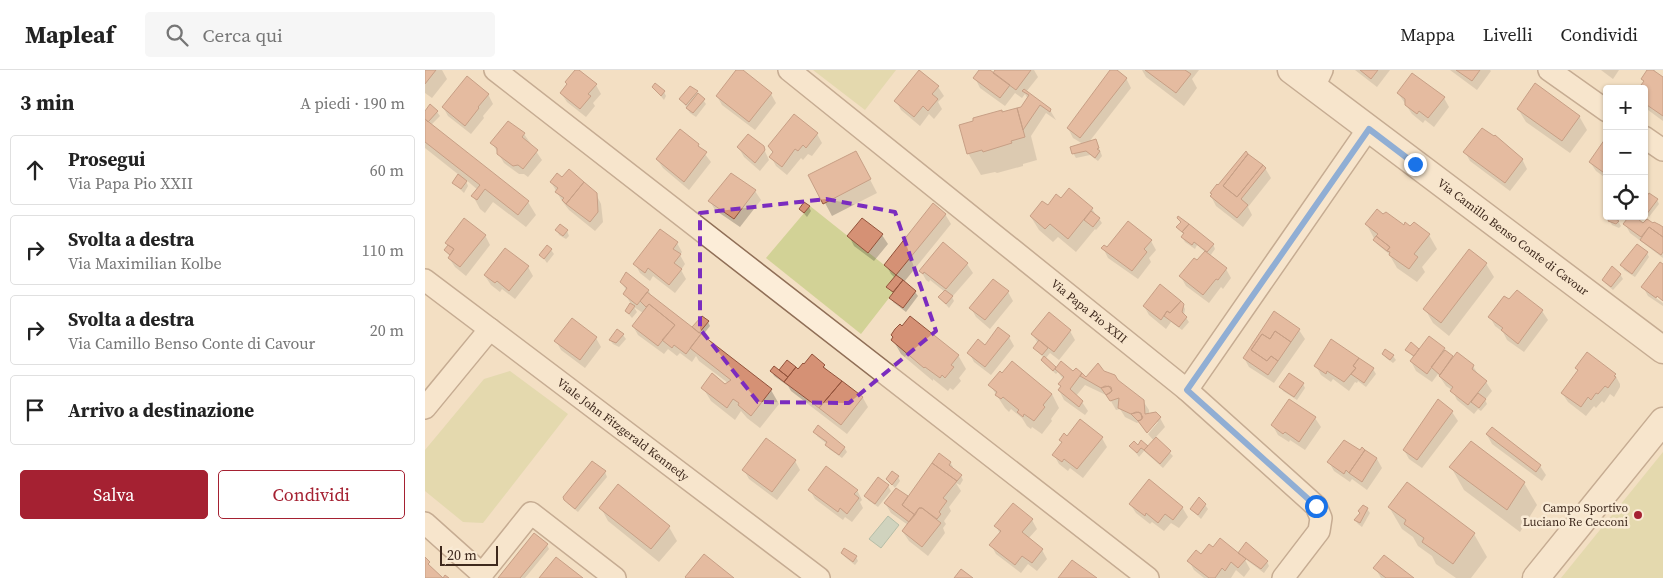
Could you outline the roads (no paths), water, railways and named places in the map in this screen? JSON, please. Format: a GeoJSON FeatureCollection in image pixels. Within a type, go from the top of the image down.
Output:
{"type":"FeatureCollection","features":[{"type":"Feature","properties":{"kind":"street"},"geometry":{"type":"LineString","coordinates":[[495,70],[1148,578]]}},
{"type":"Feature","properties":{"kind":"street","name":"Via Papa Pio XXII"},"geometry":{"type":"LineString","coordinates":[[789,70],[1187,390],[1316,506],[1321,518],[1319,532],[1283,578]]}},
{"type":"Feature","properties":{"kind":"street","name":"Via Camillo Benso Conte di Cavour"},"geometry":{"type":"LineString","coordinates":[[1291,70],[1318,79],[1369,129],[1663,350]]}},
{"type":"Feature","properties":{"kind":"street"},"geometry":{"type":"LineString","coordinates":[[1549,70],[1603,108]]}},
{"type":"Feature","properties":{"kind":"street"},"geometry":{"type":"LineString","coordinates":[[1187,390],[1369,129]]}},
{"type":"Feature","properties":{"kind":"street"},"geometry":{"type":"LineString","coordinates":[[1648,140],[1663,150]]}},
{"type":"Feature","properties":{"kind":"street","name":"Viale John Fitzgerald Kennedy"},"geometry":{"type":"LineString","coordinates":[[425,280],[819,578]]}},
{"type":"Feature","properties":{"kind":"street"},"geometry":{"type":"LineString","coordinates":[[425,408],[491,329]]}},
{"type":"Feature","properties":{"kind":"street"},"geometry":{"type":"LineString","coordinates":[[1536,578],[1663,421]]}},
{"type":"Feature","properties":{"kind":"street"},"geometry":{"type":"LineString","coordinates":[[425,523],[482,574],[531,513],[615,578]]}},
{"type":"Feature","properties":{"kind":"place","name":"Campo Sportivo Luciano Re Cecconi"},"geometry":{"type":"Point","coordinates":[1638,515]}}]}
